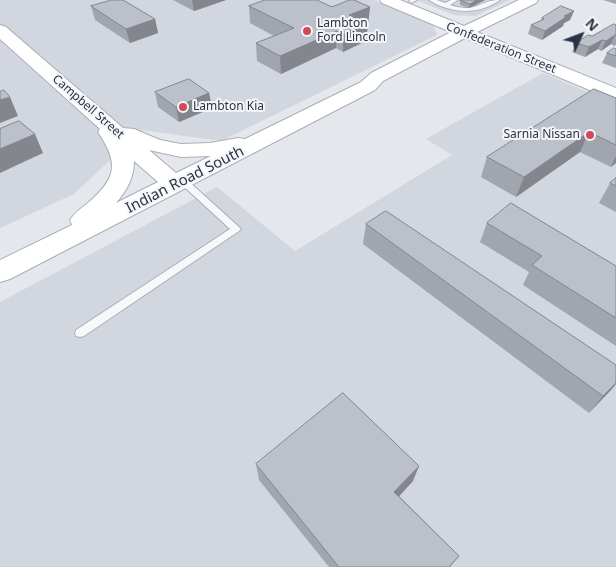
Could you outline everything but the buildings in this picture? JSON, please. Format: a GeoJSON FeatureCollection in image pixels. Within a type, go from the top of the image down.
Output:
{"type":"FeatureCollection","features":[{"type":"Feature","properties":{"kind":"main road","name":"Confederation Street"},"geometry":{"type":"LineString","coordinates":[[386,0],[492,51],[524,57],[616,95]]}},
{"type":"Feature","properties":{"kind":"main road","name":"Confederation Street"},"geometry":{"type":"LineString","coordinates":[[411,0],[445,10],[472,40],[616,85]]}},
{"type":"Feature","properties":{"kind":"main road","name":"Indian Road South"},"geometry":{"type":"LineString","coordinates":[[0,272],[294,125],[368,86],[377,77],[472,40],[527,2]]}},
{"type":"Feature","properties":{"kind":"main road"},"geometry":{"type":"LineString","coordinates":[[445,10],[463,19],[477,19],[527,2]]}},
{"type":"Feature","properties":{"kind":"main road","name":"Indian Road South"},"geometry":{"type":"LineString","coordinates":[[368,86],[391,83],[547,2]]}},
{"type":"Feature","properties":{"kind":"main road","name":"Campbell Street"},"geometry":{"type":"LineString","coordinates":[[0,30],[92,111],[179,183]]}},
{"type":"Feature","properties":{"kind":"main road"},"geometry":{"type":"LineString","coordinates":[[413,71],[472,40]]}},
{"type":"Feature","properties":{"kind":"main road"},"geometry":{"type":"LineString","coordinates":[[92,111],[140,141],[179,150],[220,148],[294,125]]}},
{"type":"Feature","properties":{"kind":"main road"},"geometry":{"type":"LineString","coordinates":[[28,258],[95,212],[107,200],[120,180],[124,161],[122,152],[92,111]]}},
{"type":"Feature","properties":{"kind":"lane"},"geometry":{"type":"LineString","coordinates":[[432,0],[445,10],[462,11],[473,11],[486,3]]}},
{"type":"Feature","properties":{"kind":"lane"},"geometry":{"type":"LineString","coordinates":[[445,10],[455,0]]}},
{"type":"Feature","properties":{"kind":"lane"},"geometry":{"type":"LineString","coordinates":[[80,333],[236,229],[179,183]]}},
{"type":"Feature","properties":{"kind":"shaded area"},"geometry":{"type":"Polygon","coordinates":[[[0,0],[374,0],[433,25],[437,35],[221,141],[142,130],[74,194],[0,228],[0,0]]]}},
{"type":"Feature","properties":{"kind":"shaded area"},"geometry":{"type":"Polygon","coordinates":[[[416,0],[510,0],[475,16],[454,15],[416,0]]]}},
{"type":"Feature","properties":{"kind":"shaded area"},"geometry":{"type":"Polygon","coordinates":[[[543,73],[616,104],[616,567],[0,567],[0,302],[217,187],[295,251],[452,155],[426,139],[543,73]]]}},
{"type":"Feature","properties":{"kind":"place","name":"Lambton Ford Lincoln"},"geometry":{"type":"Point","coordinates":[307,31]}},
{"type":"Feature","properties":{"kind":"place","name":"Lambton Kia"},"geometry":{"type":"Point","coordinates":[183,107]}},
{"type":"Feature","properties":{"kind":"place","name":"Sarnia Nissan"},"geometry":{"type":"Point","coordinates":[590,135]}}]}
